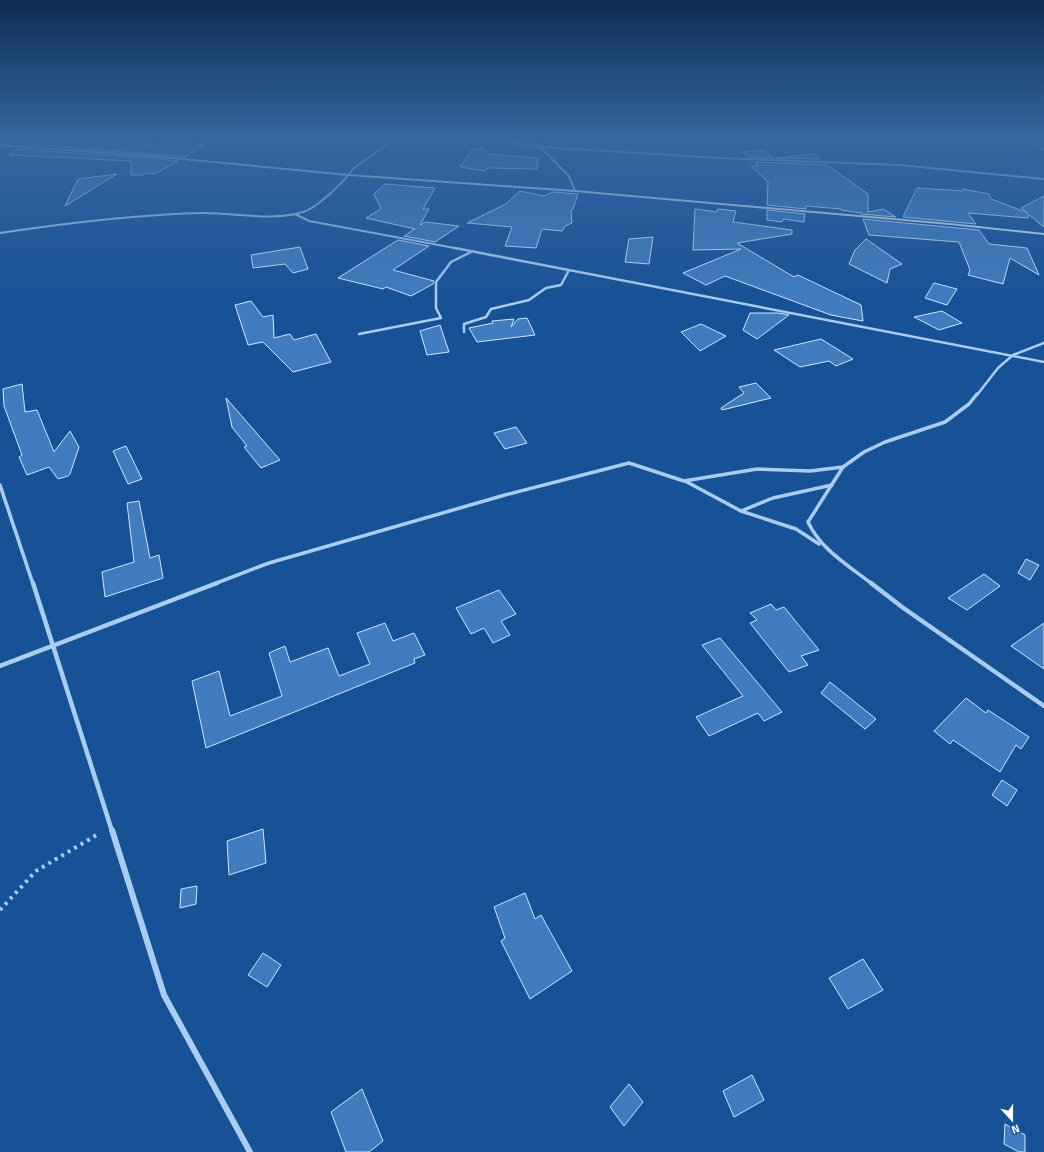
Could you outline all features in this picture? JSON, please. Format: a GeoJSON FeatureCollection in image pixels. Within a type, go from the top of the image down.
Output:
{"type":"FeatureCollection","features":[{"type":"Feature","properties":{"kind":"main road"},"geometry":{"type":"LineString","coordinates":[[572,191],[950,224],[1044,234]]}},
{"type":"Feature","properties":{"kind":"street"},"geometry":{"type":"LineString","coordinates":[[0,233],[52,225],[188,213],[218,212],[281,216],[307,211],[331,191]]}},
{"type":"Feature","properties":{"kind":"street"},"geometry":{"type":"LineString","coordinates":[[295,214],[309,221],[1044,362]]}},
{"type":"Feature","properties":{"kind":"street"},"geometry":{"type":"LineString","coordinates":[[359,334],[441,318],[436,308],[436,282],[451,262],[471,251]]}},
{"type":"Feature","properties":{"kind":"street"},"geometry":{"type":"LineString","coordinates":[[464,332],[464,324],[486,317],[491,308],[529,300],[546,288],[561,285],[569,270]]}},
{"type":"Feature","properties":{"kind":"street"},"geometry":{"type":"LineString","coordinates":[[823,546],[814,535],[808,522],[844,467],[864,452],[885,442],[946,422],[969,404],[998,368],[1013,355],[1044,343]]}},
{"type":"Feature","properties":{"kind":"street"},"geometry":{"type":"LineString","coordinates":[[0,666],[270,563],[505,494],[629,463],[684,481],[741,511],[796,529],[823,546],[902,607],[1044,706]]}},
{"type":"Feature","properties":{"kind":"street"},"geometry":{"type":"LineString","coordinates":[[684,481],[757,469],[810,471],[844,467]]}},
{"type":"Feature","properties":{"kind":"street"},"geometry":{"type":"LineString","coordinates":[[741,511],[773,498],[832,485]]}},
{"type":"Feature","properties":{"kind":"street"},"geometry":{"type":"LineString","coordinates":[[0,486],[54,645],[110,827],[164,994],[250,1152]]}},
{"type":"Feature","properties":{"kind":"path"},"geometry":{"type":"LineString","coordinates":[[0,910],[36,871],[110,827]]}},
{"type":"Feature","properties":{"kind":"building"},"geometry":{"type":"Polygon","coordinates":[[[72,191],[90,191],[65,206],[72,191]]]}},
{"type":"Feature","properties":{"kind":"building"},"geometry":{"type":"Polygon","coordinates":[[[378,191],[433,191],[423,209],[429,209],[420,225],[426,222],[459,226],[435,242],[404,236],[415,229],[366,218],[381,209],[374,194],[378,191]]]}},
{"type":"Feature","properties":{"kind":"building"},"geometry":{"type":"Polygon","coordinates":[[[520,191],[544,196],[553,192],[578,194],[571,211],[572,223],[565,226],[562,231],[542,229],[536,248],[505,246],[512,227],[467,223],[506,204],[520,191]]]}},
{"type":"Feature","properties":{"kind":"building"},"geometry":{"type":"Polygon","coordinates":[[[768,191],[863,191],[868,194],[868,212],[883,209],[896,217],[861,214],[841,209],[806,206],[806,209],[767,205],[768,191]]]}},
{"type":"Feature","properties":{"kind":"building"},"geometry":{"type":"Polygon","coordinates":[[[916,191],[972,191],[989,194],[991,199],[1028,213],[1021,208],[1044,196],[1044,227],[1028,214],[1028,218],[968,213],[976,224],[903,217],[916,191]]]}},
{"type":"Feature","properties":{"kind":"building"},"geometry":{"type":"Polygon","coordinates":[[[695,209],[717,212],[718,209],[736,211],[733,222],[792,230],[792,234],[737,243],[794,277],[798,275],[861,305],[863,321],[831,315],[725,276],[706,285],[683,273],[741,249],[693,250],[695,209]]]}},
{"type":"Feature","properties":{"kind":"building"},"geometry":{"type":"Polygon","coordinates":[[[767,210],[805,214],[804,222],[783,219],[782,222],[767,220],[767,210]]]}},
{"type":"Feature","properties":{"kind":"building"},"geometry":{"type":"Polygon","coordinates":[[[863,219],[979,230],[989,244],[1027,248],[1039,275],[1010,258],[1003,284],[968,275],[970,270],[959,242],[869,235],[863,219]]]}},
{"type":"Feature","properties":{"kind":"building"},"geometry":{"type":"Polygon","coordinates":[[[653,237],[649,264],[625,262],[629,239],[653,237]]]}},
{"type":"Feature","properties":{"kind":"building"},"geometry":{"type":"Polygon","coordinates":[[[866,239],[902,264],[890,269],[887,283],[849,264],[855,250],[866,239]]]}},
{"type":"Feature","properties":{"kind":"building"},"geometry":{"type":"Polygon","coordinates":[[[398,240],[429,246],[393,270],[434,281],[433,284],[411,296],[386,287],[383,289],[338,278],[398,240]]]}},
{"type":"Feature","properties":{"kind":"building"},"geometry":{"type":"Polygon","coordinates":[[[300,247],[308,269],[293,273],[285,264],[253,268],[251,255],[300,247]]]}},
{"type":"Feature","properties":{"kind":"building"},"geometry":{"type":"Polygon","coordinates":[[[934,283],[957,289],[947,305],[925,298],[934,283]]]}},
{"type":"Feature","properties":{"kind":"building"},"geometry":{"type":"Polygon","coordinates":[[[251,301],[263,317],[273,315],[274,338],[290,334],[294,340],[316,334],[331,362],[293,372],[263,342],[248,345],[235,305],[251,301]]]}},
{"type":"Feature","properties":{"kind":"building"},"geometry":{"type":"Polygon","coordinates":[[[942,311],[962,323],[939,330],[914,317],[942,311]]]}},
{"type":"Feature","properties":{"kind":"building"},"geometry":{"type":"Polygon","coordinates":[[[750,313],[778,313],[789,315],[757,339],[743,330],[750,313]]]}},
{"type":"Feature","properties":{"kind":"building"},"geometry":{"type":"Polygon","coordinates":[[[527,318],[535,335],[477,342],[469,328],[493,323],[492,321],[514,319],[511,327],[518,319],[527,318]]]}},
{"type":"Feature","properties":{"kind":"building"},"geometry":{"type":"Polygon","coordinates":[[[701,324],[726,336],[700,351],[681,332],[701,324]]]}},
{"type":"Feature","properties":{"kind":"building"},"geometry":{"type":"Polygon","coordinates":[[[440,325],[449,352],[427,355],[420,331],[440,325]]]}},
{"type":"Feature","properties":{"kind":"building"},"geometry":{"type":"Polygon","coordinates":[[[821,339],[853,359],[836,366],[829,361],[800,367],[774,350],[821,339]]]}},
{"type":"Feature","properties":{"kind":"building"},"geometry":{"type":"Polygon","coordinates":[[[756,383],[771,398],[722,410],[721,408],[744,393],[739,387],[756,383]]]}},
{"type":"Feature","properties":{"kind":"building"},"geometry":{"type":"Polygon","coordinates":[[[22,384],[25,412],[37,410],[54,452],[70,431],[79,447],[68,476],[58,479],[49,467],[27,475],[19,457],[22,455],[4,406],[3,389],[22,384]]]}},
{"type":"Feature","properties":{"kind":"building"},"geometry":{"type":"Polygon","coordinates":[[[226,398],[280,460],[261,468],[244,447],[247,446],[232,427],[226,398]]]}},
{"type":"Feature","properties":{"kind":"building"},"geometry":{"type":"Polygon","coordinates":[[[516,427],[527,443],[505,449],[494,433],[516,427]]]}},
{"type":"Feature","properties":{"kind":"building"},"geometry":{"type":"Polygon","coordinates":[[[126,446],[142,479],[128,484],[113,451],[126,446]]]}},
{"type":"Feature","properties":{"kind":"building"},"geometry":{"type":"Polygon","coordinates":[[[139,501],[150,558],[159,555],[163,578],[105,597],[102,572],[134,562],[127,503],[139,501]]]}},
{"type":"Feature","properties":{"kind":"building"},"geometry":{"type":"Polygon","coordinates":[[[1026,559],[1039,565],[1030,580],[1018,573],[1026,559]]]}},
{"type":"Feature","properties":{"kind":"building"},"geometry":{"type":"Polygon","coordinates":[[[984,574],[1000,586],[967,610],[948,598],[984,574]]]}},
{"type":"Feature","properties":{"kind":"building"},"geometry":{"type":"Polygon","coordinates":[[[499,590],[516,614],[501,621],[510,635],[493,643],[484,628],[471,634],[456,608],[499,590]]]}},
{"type":"Feature","properties":{"kind":"building"},"geometry":{"type":"Polygon","coordinates":[[[771,604],[776,610],[784,607],[819,650],[801,656],[808,665],[789,672],[750,623],[757,620],[750,613],[771,604]]]}},
{"type":"Feature","properties":{"kind":"building"},"geometry":{"type":"Polygon","coordinates":[[[385,623],[393,641],[414,633],[425,655],[414,659],[415,663],[206,748],[192,681],[219,671],[230,716],[282,696],[269,653],[285,646],[290,662],[328,648],[339,676],[370,664],[357,633],[385,623]]]}},
{"type":"Feature","properties":{"kind":"building"},"geometry":{"type":"Polygon","coordinates":[[[1044,623],[1044,669],[1011,646],[1044,623]]]}},
{"type":"Feature","properties":{"kind":"building"},"geometry":{"type":"Polygon","coordinates":[[[720,638],[782,712],[764,721],[758,713],[709,736],[696,717],[743,696],[702,645],[720,638]]]}},
{"type":"Feature","properties":{"kind":"building"},"geometry":{"type":"Polygon","coordinates":[[[830,682],[876,719],[865,729],[821,693],[830,682]]]}},
{"type":"Feature","properties":{"kind":"building"},"geometry":{"type":"Polygon","coordinates":[[[966,698],[986,713],[988,710],[1029,737],[1021,749],[1016,745],[1000,772],[953,740],[950,744],[934,731],[966,698]]]}},
{"type":"Feature","properties":{"kind":"building"},"geometry":{"type":"Polygon","coordinates":[[[1002,780],[1017,790],[1007,806],[992,795],[1002,780]]]}},
{"type":"Feature","properties":{"kind":"building"},"geometry":{"type":"Polygon","coordinates":[[[263,829],[266,863],[229,875],[227,841],[263,829]]]}},
{"type":"Feature","properties":{"kind":"building"},"geometry":{"type":"Polygon","coordinates":[[[197,886],[196,904],[180,908],[181,889],[197,886]]]}},
{"type":"Feature","properties":{"kind":"building"},"geometry":{"type":"Polygon","coordinates":[[[525,893],[535,919],[541,915],[572,971],[530,999],[501,941],[505,938],[494,907],[525,893]]]}},
{"type":"Feature","properties":{"kind":"building"},"geometry":{"type":"Polygon","coordinates":[[[263,953],[281,965],[267,987],[248,975],[263,953]]]}},
{"type":"Feature","properties":{"kind":"building"},"geometry":{"type":"Polygon","coordinates":[[[863,959],[883,990],[848,1009],[829,978],[863,959]]]}},
{"type":"Feature","properties":{"kind":"building"},"geometry":{"type":"Polygon","coordinates":[[[752,1075],[764,1100],[734,1117],[723,1091],[752,1075]]]}},
{"type":"Feature","properties":{"kind":"building"},"geometry":{"type":"Polygon","coordinates":[[[629,1084],[643,1102],[624,1126],[610,1107],[629,1084]]]}},
{"type":"Feature","properties":{"kind":"building"},"geometry":{"type":"Polygon","coordinates":[[[362,1089],[383,1141],[369,1152],[346,1152],[331,1112],[362,1089]]]}},
{"type":"Feature","properties":{"kind":"building"},"geometry":{"type":"Polygon","coordinates":[[[1005,1124],[1025,1135],[1025,1152],[1019,1152],[1004,1144],[1005,1124]]]}}]}
